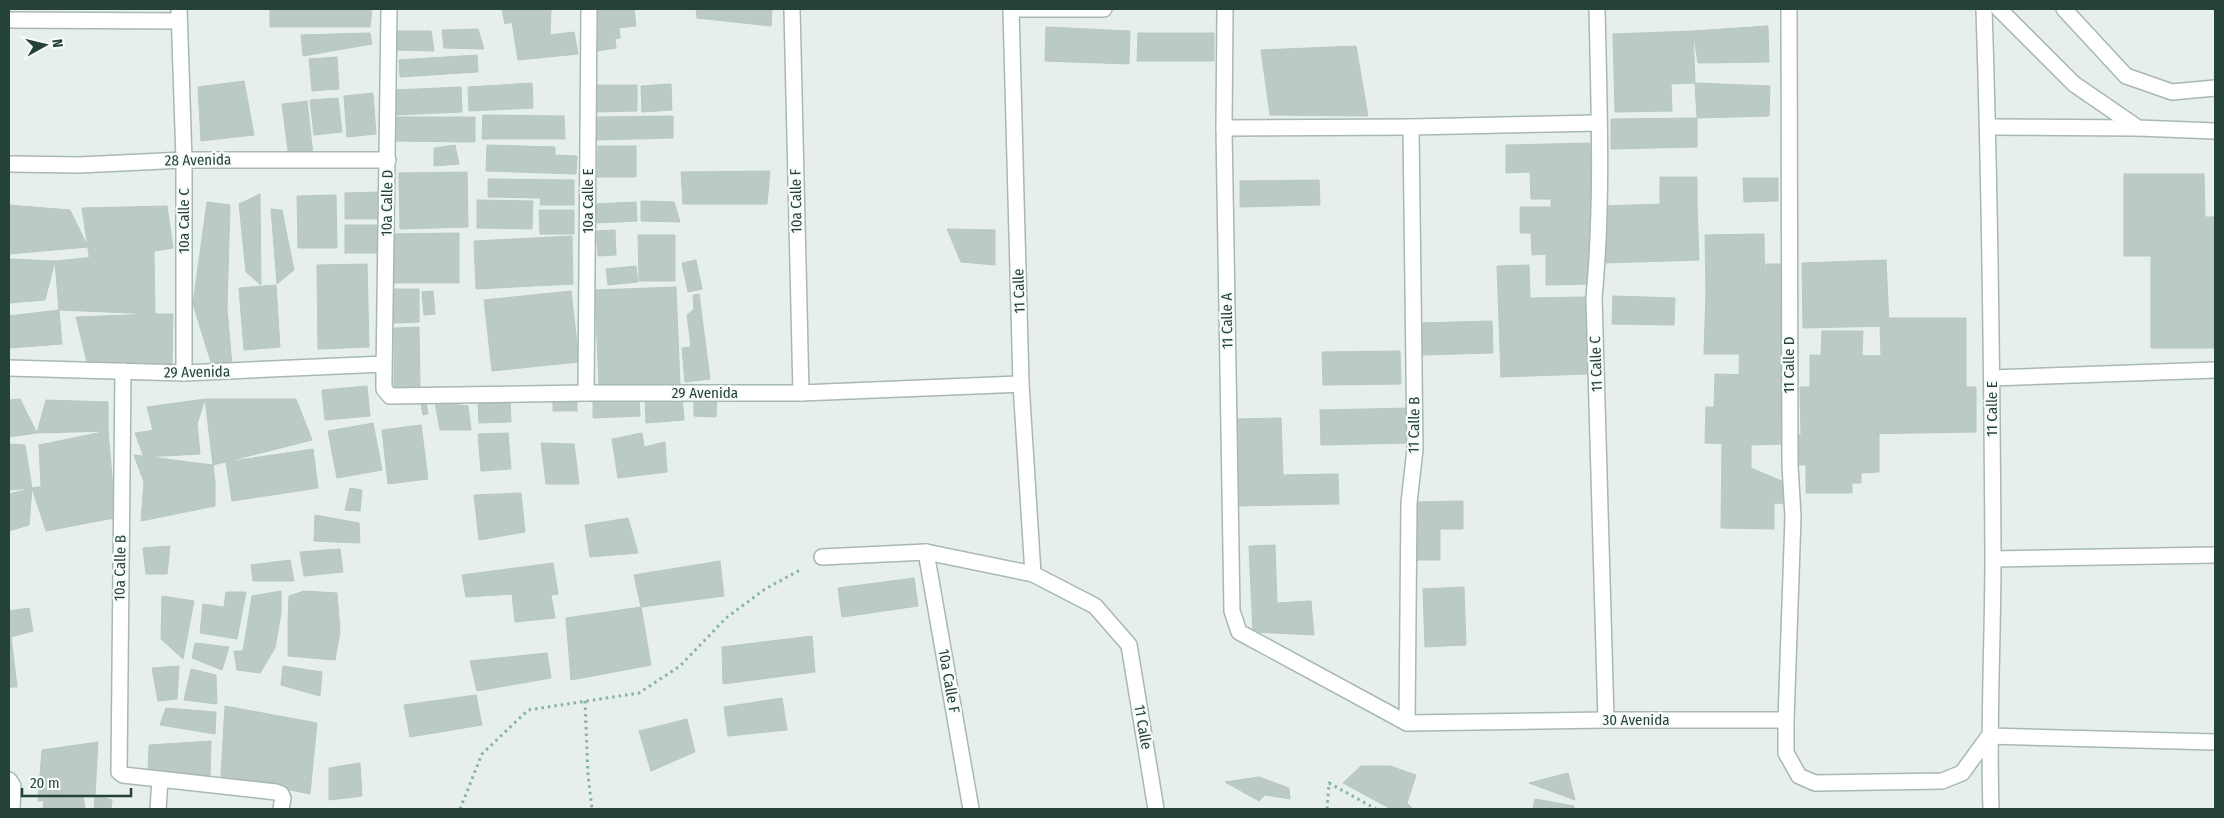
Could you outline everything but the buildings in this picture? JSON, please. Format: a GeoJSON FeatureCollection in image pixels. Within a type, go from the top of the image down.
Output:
{"type":"FeatureCollection","features":[{"type":"Feature","properties":{"kind":"street","name":"10a Calle D"},"geometry":{"type":"LineString","coordinates":[[389,9],[384,389],[390,396]]}},
{"type":"Feature","properties":{"kind":"street","name":"10a Calle E"},"geometry":{"type":"LineString","coordinates":[[586,393],[589,9]]}},
{"type":"Feature","properties":{"kind":"street","name":"10a Calle F"},"geometry":{"type":"LineString","coordinates":[[792,9],[800,393]]}},
{"type":"Feature","properties":{"kind":"street","name":"11 Calle"},"geometry":{"type":"LineString","coordinates":[[1011,9],[1021,384],[1033,574],[1095,606],[1129,645],[1156,809]]}},
{"type":"Feature","properties":{"kind":"street"},"geometry":{"type":"LineString","coordinates":[[1018,9],[1104,9]]}},
{"type":"Feature","properties":{"kind":"street","name":"11 Calle A"},"geometry":{"type":"LineString","coordinates":[[1225,9],[1224,128],[1232,611],[1239,632]]}},
{"type":"Feature","properties":{"kind":"street","name":"11 Calle C"},"geometry":{"type":"LineString","coordinates":[[1597,9],[1599,233],[1594,298],[1606,720]]}},
{"type":"Feature","properties":{"kind":"street","name":"11 Calle D"},"geometry":{"type":"LineString","coordinates":[[1786,720],[1793,517],[1790,465],[1789,9]]}},
{"type":"Feature","properties":{"kind":"street","name":"11 Calle E"},"geometry":{"type":"LineString","coordinates":[[1984,9],[1992,378],[1993,559],[1988,736],[1991,809]]}},
{"type":"Feature","properties":{"kind":"street"},"geometry":{"type":"LineString","coordinates":[[1999,9],[2074,84],[2138,128]]}},
{"type":"Feature","properties":{"kind":"street"},"geometry":{"type":"LineString","coordinates":[[2065,9],[2126,76],[2172,92],[2215,88]]}},
{"type":"Feature","properties":{"kind":"street"},"geometry":{"type":"LineString","coordinates":[[9,20],[178,15]]}},
{"type":"Feature","properties":{"kind":"street","name":"10a Calle C"},"geometry":{"type":"LineString","coordinates":[[178,15],[184,160],[184,373]]}},
{"type":"Feature","properties":{"kind":"street"},"geometry":{"type":"LineString","coordinates":[[1224,128],[1599,123]]}},
{"type":"Feature","properties":{"kind":"street","name":"11 Calle B"},"geometry":{"type":"LineString","coordinates":[[1407,723],[1409,503],[1415,449],[1410,127]]}},
{"type":"Feature","properties":{"kind":"street"},"geometry":{"type":"LineString","coordinates":[[1988,127],[2138,128],[2215,131]]}},
{"type":"Feature","properties":{"kind":"street","name":"28 Avenida"},"geometry":{"type":"LineString","coordinates":[[9,164],[79,165],[184,160],[388,160]]}},
{"type":"Feature","properties":{"kind":"street","name":"29 Avenida"},"geometry":{"type":"LineString","coordinates":[[9,368],[184,373],[384,364]]}},
{"type":"Feature","properties":{"kind":"street"},"geometry":{"type":"LineString","coordinates":[[1992,378],[2215,370]]}},
{"type":"Feature","properties":{"kind":"street","name":"10a Calle B"},"geometry":{"type":"LineString","coordinates":[[123,371],[118,766],[123,775],[160,780]]}},
{"type":"Feature","properties":{"kind":"street","name":"29 Avenida"},"geometry":{"type":"LineString","coordinates":[[390,396],[586,393],[800,393],[1021,384]]}},
{"type":"Feature","properties":{"kind":"street","name":"10a Calle F"},"geometry":{"type":"LineString","coordinates":[[926,552],[971,809]]}},
{"type":"Feature","properties":{"kind":"street"},"geometry":{"type":"LineString","coordinates":[[822,558],[926,552],[1033,574]]}},
{"type":"Feature","properties":{"kind":"street"},"geometry":{"type":"LineString","coordinates":[[1993,559],[2215,555]]}},
{"type":"Feature","properties":{"kind":"street","name":"30 Avenida"},"geometry":{"type":"LineString","coordinates":[[1239,632],[1407,723],[1786,720]]}},
{"type":"Feature","properties":{"kind":"street"},"geometry":{"type":"LineString","coordinates":[[1786,720],[1786,752],[1799,776],[1816,783],[1942,781],[1962,772],[1988,736],[2215,742]]}},
{"type":"Feature","properties":{"kind":"street"},"geometry":{"type":"LineString","coordinates":[[9,780],[13,786],[12,809]]}},
{"type":"Feature","properties":{"kind":"street"},"geometry":{"type":"LineString","coordinates":[[158,809],[160,780],[276,792],[281,794],[282,804]]}},
{"type":"Feature","properties":{"kind":"path"},"geometry":{"type":"LineString","coordinates":[[460,809],[482,754],[528,710],[639,693],[680,666],[726,618],[765,589],[822,558]]}},
{"type":"Feature","properties":{"kind":"path"},"geometry":{"type":"LineString","coordinates":[[585,701],[588,775],[592,809]]}},
{"type":"Feature","properties":{"kind":"path"},"geometry":{"type":"LineString","coordinates":[[1327,809],[1329,783],[1376,809]]}}]}
